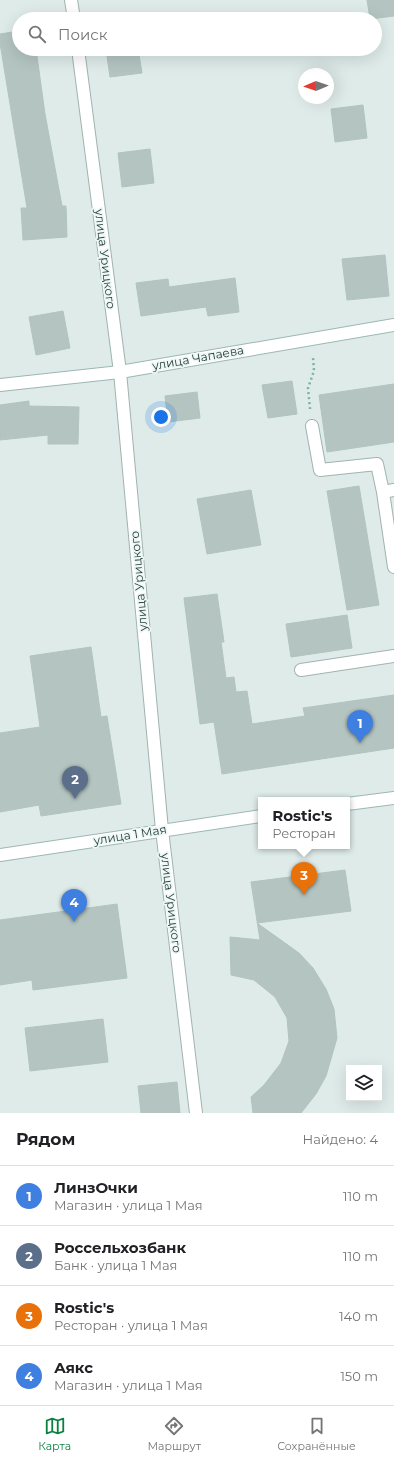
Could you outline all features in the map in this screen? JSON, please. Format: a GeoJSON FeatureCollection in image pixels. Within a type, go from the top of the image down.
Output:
{"type":"FeatureCollection","features":[{"type":"Feature","properties":{"kind":"street"},"geometry":{"type":"LineString","coordinates":[[71,0],[73,12]]}},
{"type":"Feature","properties":{"kind":"street","name":"улица Урицкого"},"geometry":{"type":"LineString","coordinates":[[79,56],[120,372],[162,830],[196,1113]]}},
{"type":"Feature","properties":{"kind":"street","name":"улица Чапаева"},"geometry":{"type":"LineString","coordinates":[[0,385],[120,372],[394,325]]}},
{"type":"Feature","properties":{"kind":"street"},"geometry":{"type":"LineString","coordinates":[[312,426],[320,470],[377,464],[388,491],[394,567]]}},
{"type":"Feature","properties":{"kind":"street"},"geometry":{"type":"LineString","coordinates":[[301,670],[394,656]]}},
{"type":"Feature","properties":{"kind":"street"},"geometry":{"type":"LineString","coordinates":[[350,804],[394,798]]}},
{"type":"Feature","properties":{"kind":"street","name":"улица 1 Мая"},"geometry":{"type":"LineString","coordinates":[[0,855],[258,816]]}},
{"type":"Feature","properties":{"kind":"path"},"geometry":{"type":"LineString","coordinates":[[308,394],[309,383],[314,371],[309,339]]}},
{"type":"Feature","properties":{"kind":"building"},"geometry":{"type":"Polygon","coordinates":[[[367,0],[394,0],[394,16],[382,18],[382,12],[369,12],[367,0]]]}},
{"type":"Feature","properties":{"kind":"building"},"geometry":{"type":"Polygon","coordinates":[[[12,32],[12,56],[37,56],[45,114],[62,206],[66,206],[67,237],[23,240],[21,208],[27,208],[0,43],[0,34],[12,32]]]}},
{"type":"Feature","properties":{"kind":"building"},"geometry":{"type":"Polygon","coordinates":[[[107,56],[139,56],[142,73],[110,77],[107,56]]]}},
{"type":"Feature","properties":{"kind":"building"},"geometry":{"type":"Polygon","coordinates":[[[363,105],[367,138],[335,142],[331,109],[363,105]]]}},
{"type":"Feature","properties":{"kind":"building"},"geometry":{"type":"Polygon","coordinates":[[[150,149],[154,183],[122,187],[118,153],[150,149]]]}},
{"type":"Feature","properties":{"kind":"building"},"geometry":{"type":"Polygon","coordinates":[[[385,255],[389,296],[347,300],[342,259],[385,255]]]}},
{"type":"Feature","properties":{"kind":"building"},"geometry":{"type":"Polygon","coordinates":[[[235,278],[239,312],[208,316],[206,307],[141,316],[136,283],[168,279],[169,287],[235,278]]]}},
{"type":"Feature","properties":{"kind":"building"},"geometry":{"type":"Polygon","coordinates":[[[63,311],[70,348],[36,355],[29,317],[63,311]]]}},
{"type":"Feature","properties":{"kind":"building"},"geometry":{"type":"Polygon","coordinates":[[[292,381],[297,414],[268,418],[262,385],[292,381]]]}},
{"type":"Feature","properties":{"kind":"building"},"geometry":{"type":"Polygon","coordinates":[[[394,384],[394,442],[327,452],[319,395],[394,384]]]}},
{"type":"Feature","properties":{"kind":"building"},"geometry":{"type":"Polygon","coordinates":[[[197,392],[200,418],[168,422],[165,396],[197,392]]]}},
{"type":"Feature","properties":{"kind":"building"},"geometry":{"type":"Polygon","coordinates":[[[29,401],[29,406],[79,407],[78,444],[48,444],[48,435],[0,440],[0,405],[29,401]]]}},
{"type":"Feature","properties":{"kind":"building"},"geometry":{"type":"Polygon","coordinates":[[[359,486],[379,605],[347,610],[327,491],[359,486]]]}},
{"type":"Feature","properties":{"kind":"building"},"geometry":{"type":"Polygon","coordinates":[[[251,490],[261,545],[207,554],[197,499],[251,490]]]}},
{"type":"Feature","properties":{"kind":"building"},"geometry":{"type":"Polygon","coordinates":[[[217,594],[224,642],[221,642],[226,678],[234,677],[236,692],[247,691],[252,724],[305,716],[303,708],[394,695],[394,748],[222,774],[214,722],[200,724],[184,598],[217,594]]]}},
{"type":"Feature","properties":{"kind":"building"},"geometry":{"type":"Polygon","coordinates":[[[347,615],[352,648],[291,657],[286,624],[347,615]]]}},
{"type":"Feature","properties":{"kind":"building"},"geometry":{"type":"Polygon","coordinates":[[[91,647],[101,717],[107,716],[121,804],[41,816],[39,805],[0,812],[0,733],[40,727],[30,656],[91,647]]]}},
{"type":"Feature","properties":{"kind":"building"},"geometry":{"type":"Polygon","coordinates":[[[345,870],[351,911],[257,923],[251,882],[345,870]]]}},
{"type":"Feature","properties":{"kind":"building"},"geometry":{"type":"Polygon","coordinates":[[[117,904],[127,978],[33,990],[32,980],[0,985],[0,920],[117,904]]]}},
{"type":"Feature","properties":{"kind":"building"},"geometry":{"type":"Polygon","coordinates":[[[257,923],[299,953],[313,968],[326,989],[334,1009],[337,1038],[326,1076],[316,1094],[301,1113],[253,1113],[251,1097],[264,1085],[281,1063],[289,1041],[287,1018],[275,997],[254,980],[231,975],[230,937],[260,940],[257,923]]]}},
{"type":"Feature","properties":{"kind":"building"},"geometry":{"type":"Polygon","coordinates":[[[103,1019],[108,1062],[30,1071],[25,1028],[103,1019]]]}},
{"type":"Feature","properties":{"kind":"building"},"geometry":{"type":"Polygon","coordinates":[[[177,1082],[180,1113],[141,1113],[138,1086],[177,1082]]]}},
{"type":"Feature","properties":{"kind":"place","name":"ЛинзОчки"},"geometry":{"type":"Point","coordinates":[360,743]}},
{"type":"Feature","properties":{"kind":"place","name":"Россельхозбанк"},"geometry":{"type":"Point","coordinates":[75,799]}},
{"type":"Feature","properties":{"kind":"place","name":"Rostic's"},"geometry":{"type":"Point","coordinates":[304,895]}},
{"type":"Feature","properties":{"kind":"place","name":"Аякс"},"geometry":{"type":"Point","coordinates":[74,922]}}]}
